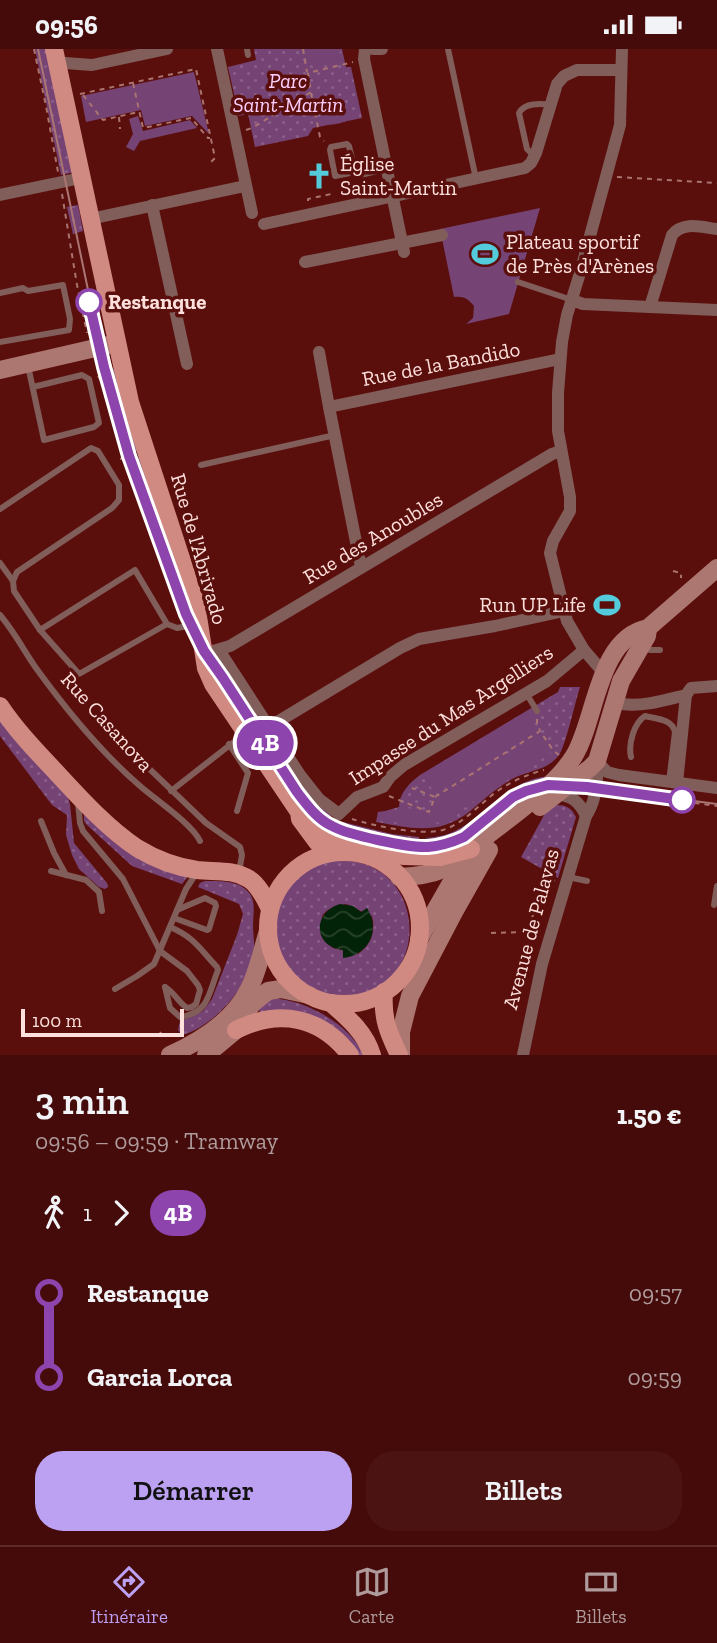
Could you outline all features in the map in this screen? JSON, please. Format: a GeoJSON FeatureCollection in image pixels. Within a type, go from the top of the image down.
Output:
{"type":"FeatureCollection","features":[{"type":"Feature","properties":{"kind":"main road","name":"Rue de l'Abrivado"},"geometry":{"type":"LineString","coordinates":[[59,56],[81,178],[133,411],[196,604],[199,624],[212,651],[206,668],[213,684],[317,842],[339,852]]}},
{"type":"Feature","properties":{"kind":"main road"},"geometry":{"type":"LineString","coordinates":[[0,370],[26,356],[117,343]]}},
{"type":"Feature","properties":{"kind":"main road","name":"Avenue de Palavas"},"geometry":{"type":"LineString","coordinates":[[399,877],[432,874],[480,849],[556,795],[597,761],[618,703],[621,681],[644,637],[717,568]]}},
{"type":"Feature","properties":{"kind":"main road","name":"Avenue de Palavas"},"geometry":{"type":"LineString","coordinates":[[419,939],[451,883],[480,849],[569,764],[581,745],[603,672],[625,641],[637,630],[644,637]]}},
{"type":"Feature","properties":{"kind":"main road"},"geometry":{"type":"LineString","coordinates":[[603,672],[621,681]]}},
{"type":"Feature","properties":{"kind":"main road"},"geometry":{"type":"LineString","coordinates":[[0,706],[25,739],[77,794],[136,847],[167,862],[200,870],[233,872],[251,880],[270,909]]}},
{"type":"Feature","properties":{"kind":"main road"},"geometry":{"type":"LineString","coordinates":[[584,735],[597,761]]}},
{"type":"Feature","properties":{"kind":"main road"},"geometry":{"type":"LineString","coordinates":[[534,798],[556,795]]}},
{"type":"Feature","properties":{"kind":"main road"},"geometry":{"type":"LineString","coordinates":[[299,812],[329,836],[387,849],[403,856],[440,857],[480,849]]}},
{"type":"Feature","properties":{"kind":"main road"},"geometry":{"type":"LineString","coordinates":[[400,1055],[401,1032],[410,996],[454,912],[480,849]]}},
{"type":"Feature","properties":{"kind":"main road"},"geometry":{"type":"LineString","coordinates":[[236,1030],[252,1004],[268,991],[281,989],[331,1003],[349,1004],[368,1000],[384,992],[404,975],[416,952],[419,939],[416,906],[409,890],[383,863],[361,854],[339,852],[316,858],[295,870],[276,894],[270,909],[270,947],[280,968],[295,986],[309,995]]}},
{"type":"Feature","properties":{"kind":"main road"},"geometry":{"type":"LineString","coordinates":[[170,1050],[181,1050],[214,1030],[239,1005],[250,986],[268,931]]}},
{"type":"Feature","properties":{"kind":"main road"},"geometry":{"type":"LineString","coordinates":[[384,992],[383,1011],[391,1055]]}},
{"type":"Feature","properties":{"kind":"main road"},"geometry":{"type":"LineString","coordinates":[[331,1003],[363,1034],[372,1055]]}},
{"type":"Feature","properties":{"kind":"main road"},"geometry":{"type":"LineString","coordinates":[[206,1055],[247,1024],[277,1017],[290,1018],[321,1028],[350,1055]]}},
{"type":"Feature","properties":{"kind":"main road"},"geometry":{"type":"LineString","coordinates":[[388,1032],[400,1055]]}},
{"type":"Feature","properties":{"kind":"street"},"geometry":{"type":"LineString","coordinates":[[59,56],[92,65],[167,49]]}},
{"type":"Feature","properties":{"kind":"street"},"geometry":{"type":"LineString","coordinates":[[217,49],[252,213]]}},
{"type":"Feature","properties":{"kind":"street"},"geometry":{"type":"LineString","coordinates":[[365,49],[403,247]]}},
{"type":"Feature","properties":{"kind":"street"},"geometry":{"type":"LineString","coordinates":[[373,49],[382,49]]}},
{"type":"Feature","properties":{"kind":"street"},"geometry":{"type":"LineString","coordinates":[[603,672],[584,650],[569,625],[550,553],[553,541],[570,511],[558,431],[560,359],[567,315],[620,125],[622,49]]}},
{"type":"Feature","properties":{"kind":"street"},"geometry":{"type":"LineString","coordinates":[[264,223],[525,169],[536,153],[557,84],[564,76],[577,70],[621,70]]}},
{"type":"Feature","properties":{"kind":"street"},"geometry":{"type":"LineString","coordinates":[[0,195],[81,178]]}},
{"type":"Feature","properties":{"kind":"street"},"geometry":{"type":"LineString","coordinates":[[90,219],[245,186]]}},
{"type":"Feature","properties":{"kind":"street"},"geometry":{"type":"LineString","coordinates":[[152,205],[187,364]]}},
{"type":"Feature","properties":{"kind":"street"},"geometry":{"type":"LineString","coordinates":[[650,307],[672,235],[677,228],[683,225],[717,229]]}},
{"type":"Feature","properties":{"kind":"street"},"geometry":{"type":"LineString","coordinates":[[305,262],[403,247],[442,235]]}},
{"type":"Feature","properties":{"kind":"street"},"geometry":{"type":"LineString","coordinates":[[572,300],[583,304],[717,310]]}},
{"type":"Feature","properties":{"kind":"street"},"geometry":{"type":"LineString","coordinates":[[319,352],[361,567]]}},
{"type":"Feature","properties":{"kind":"street","name":"Rue de la Bandido"},"geometry":{"type":"LineString","coordinates":[[329,407],[560,359]]}},
{"type":"Feature","properties":{"kind":"street","name":"Rue des Anoubles"},"geometry":{"type":"LineString","coordinates":[[212,651],[230,646],[561,451]]}},
{"type":"Feature","properties":{"kind":"street"},"geometry":{"type":"LineString","coordinates":[[269,727],[400,647],[419,639],[564,611]]}},
{"type":"Feature","properties":{"kind":"street","name":"Impasse du Mas Argelliers"},"geometry":{"type":"LineString","coordinates":[[339,814],[357,797],[383,787],[404,765],[547,681],[584,650]]}},
{"type":"Feature","properties":{"kind":"street","name":"Rue de l'Abrivado"},"geometry":{"type":"LineString","coordinates":[[212,651],[269,727],[311,791],[339,814]]}},
{"type":"Feature","properties":{"kind":"street"},"geometry":{"type":"LineString","coordinates":[[673,782],[686,695],[691,688],[717,686]]}},
{"type":"Feature","properties":{"kind":"street"},"geometry":{"type":"LineString","coordinates":[[618,703],[632,706],[686,695]]}},
{"type":"Feature","properties":{"kind":"street"},"geometry":{"type":"LineString","coordinates":[[597,761],[607,772],[619,775],[717,788]]}},
{"type":"Feature","properties":{"kind":"street","name":"Avenue de Palavas"},"geometry":{"type":"LineString","coordinates":[[523,1055],[542,964],[598,783],[597,761]]}},
{"type":"Feature","properties":{"kind":"street"},"geometry":{"type":"LineString","coordinates":[[556,795],[575,799],[586,816]]}},
{"type":"Feature","properties":{"kind":"lane"},"geometry":{"type":"LineString","coordinates":[[448,49],[476,179]]}},
{"type":"Feature","properties":{"kind":"lane"},"geometry":{"type":"LineString","coordinates":[[536,153],[527,149],[519,113],[523,107],[542,103],[551,105]]}},
{"type":"Feature","properties":{"kind":"lane"},"geometry":{"type":"LineString","coordinates":[[355,172],[349,146],[346,144],[331,147],[335,176],[355,172],[360,175],[386,169]]}},
{"type":"Feature","properties":{"kind":"lane"},"geometry":{"type":"LineString","coordinates":[[519,282],[572,300]]}},
{"type":"Feature","properties":{"kind":"lane"},"geometry":{"type":"LineString","coordinates":[[0,293],[63,285],[70,319],[69,330],[0,342]]}},
{"type":"Feature","properties":{"kind":"lane"},"geometry":{"type":"LineString","coordinates":[[22,338],[44,440],[94,427],[99,423],[89,379],[82,375],[33,387]]}},
{"type":"Feature","properties":{"kind":"lane"},"geometry":{"type":"LineString","coordinates":[[201,465],[335,435]]}},
{"type":"Feature","properties":{"kind":"lane"},"geometry":{"type":"LineString","coordinates":[[0,509],[92,448],[98,451],[120,485],[119,500],[112,508],[18,572],[13,581]]}},
{"type":"Feature","properties":{"kind":"lane"},"geometry":{"type":"LineString","coordinates":[[0,563],[13,581],[14,591],[40,629],[79,674],[167,624]]}},
{"type":"Feature","properties":{"kind":"lane"},"geometry":{"type":"LineString","coordinates":[[40,629],[135,569],[167,624],[177,628],[199,624]]}},
{"type":"Feature","properties":{"kind":"lane","name":"Rue Casanova"},"geometry":{"type":"LineString","coordinates":[[0,615],[36,669],[84,728],[129,776],[181,820],[200,841]]}},
{"type":"Feature","properties":{"kind":"lane"},"geometry":{"type":"LineString","coordinates":[[644,637],[650,650],[660,650]]}},
{"type":"Feature","properties":{"kind":"lane"},"geometry":{"type":"LineString","coordinates":[[526,693],[537,711]]}},
{"type":"Feature","properties":{"kind":"lane"},"geometry":{"type":"LineString","coordinates":[[631,757],[630,750],[640,719],[645,716],[670,722],[676,732],[673,782]]}},
{"type":"Feature","properties":{"kind":"lane"},"geometry":{"type":"LineString","coordinates":[[171,791],[246,732]]}},
{"type":"Feature","properties":{"kind":"lane"},"geometry":{"type":"LineString","coordinates":[[229,744],[248,773],[237,811]]}},
{"type":"Feature","properties":{"kind":"lane"},"geometry":{"type":"LineString","coordinates":[[137,757],[206,823],[240,847],[242,855],[238,874]]}},
{"type":"Feature","properties":{"kind":"lane"},"geometry":{"type":"LineString","coordinates":[[77,794],[80,825],[88,838],[122,879],[160,951],[187,971],[198,985],[200,991],[197,1003],[187,1008],[165,987],[170,1007],[180,1017],[193,1015],[204,1007],[218,970],[188,936],[170,927]]}},
{"type":"Feature","properties":{"kind":"lane"},"geometry":{"type":"LineString","coordinates":[[41,821],[66,875]]}},
{"type":"Feature","properties":{"kind":"lane"},"geometry":{"type":"LineString","coordinates":[[383,863],[403,856]]}},
{"type":"Feature","properties":{"kind":"lane"},"geometry":{"type":"LineString","coordinates":[[115,989],[155,964],[189,883],[200,870]]}},
{"type":"Feature","properties":{"kind":"lane"},"geometry":{"type":"LineString","coordinates":[[51,871],[86,880],[99,892],[102,911]]}},
{"type":"Feature","properties":{"kind":"lane"},"geometry":{"type":"LineString","coordinates":[[566,882],[587,881]]}},
{"type":"Feature","properties":{"kind":"lane"},"geometry":{"type":"LineString","coordinates":[[714,905],[717,886]]}},
{"type":"Feature","properties":{"kind":"lane"},"geometry":{"type":"LineString","coordinates":[[174,918],[207,930],[216,905],[205,898],[178,907]]}},
{"type":"Feature","properties":{"kind":"path"},"geometry":{"type":"LineString","coordinates":[[303,49],[320,137],[331,147]]}},
{"type":"Feature","properties":{"kind":"path"},"geometry":{"type":"LineString","coordinates":[[308,73],[358,62]]}},
{"type":"Feature","properties":{"kind":"path"},"geometry":{"type":"LineString","coordinates":[[76,95],[196,69],[215,158],[209,164]]}},
{"type":"Feature","properties":{"kind":"path"},"geometry":{"type":"LineString","coordinates":[[133,83],[143,128],[191,118],[208,138],[211,137]]}},
{"type":"Feature","properties":{"kind":"path"},"geometry":{"type":"LineString","coordinates":[[235,133],[252,128],[311,92]]}},
{"type":"Feature","properties":{"kind":"path"},"geometry":{"type":"LineString","coordinates":[[83,94],[103,120],[139,112]]}},
{"type":"Feature","properties":{"kind":"path"},"geometry":{"type":"LineString","coordinates":[[119,116],[121,129]]}},
{"type":"Feature","properties":{"kind":"path"},"geometry":{"type":"LineString","coordinates":[[606,176],[717,183]]}},
{"type":"Feature","properties":{"kind":"path"},"geometry":{"type":"LineString","coordinates":[[310,209],[307,199],[331,194]]}},
{"type":"Feature","properties":{"kind":"path"},"geometry":{"type":"LineString","coordinates":[[673,571],[681,573],[681,583]]}},
{"type":"Feature","properties":{"kind":"path"},"geometry":{"type":"LineString","coordinates":[[537,711],[540,731],[553,750],[562,756],[555,762]]}},
{"type":"Feature","properties":{"kind":"path"},"geometry":{"type":"LineString","coordinates":[[383,787],[388,796],[429,812],[435,797],[540,731]]}},
{"type":"Feature","properties":{"kind":"path"},"geometry":{"type":"LineString","coordinates":[[339,814],[358,821],[423,833],[444,829],[466,817],[507,785],[530,773],[547,769]]}},
{"type":"Feature","properties":{"kind":"path"},"geometry":{"type":"LineString","coordinates":[[412,788],[435,797]]}},
{"type":"Feature","properties":{"kind":"path"},"geometry":{"type":"LineString","coordinates":[[645,798],[717,806]]}},
{"type":"Feature","properties":{"kind":"path"},"geometry":{"type":"LineString","coordinates":[[491,933],[527,932],[546,878],[566,882]]}},
{"type":"Feature","properties":{"kind":"path"},"geometry":{"type":"LineString","coordinates":[[160,1032],[170,1050]]}},
{"type":"Feature","properties":{"kind":"green space"},"geometry":{"type":"Polygon","coordinates":[[[35,49],[49,49],[75,172],[61,175],[35,49]]]}},
{"type":"Feature","properties":{"kind":"green space","name":"Parc Saint-Martin"},"geometry":{"type":"Polygon","coordinates":[[[254,49],[342,49],[346,67],[351,67],[362,118],[313,128],[308,136],[255,147],[248,114],[239,116],[228,67],[256,60],[254,49]]]}},
{"type":"Feature","properties":{"kind":"green space"},"geometry":{"type":"Polygon","coordinates":[[[309,49],[339,49],[341,60],[312,66],[309,49]]]}},
{"type":"Feature","properties":{"kind":"green space"},"geometry":{"type":"Polygon","coordinates":[[[194,72],[209,134],[192,116],[145,126],[141,110],[86,122],[81,96],[194,72]]]}},
{"type":"Feature","properties":{"kind":"green space"},"geometry":{"type":"Polygon","coordinates":[[[346,104],[352,117],[331,125],[324,124],[321,111],[346,104]]]}},
{"type":"Feature","properties":{"kind":"green space"},"geometry":{"type":"Polygon","coordinates":[[[138,116],[143,131],[190,120],[197,128],[140,141],[134,151],[126,147],[133,134],[129,119],[138,116]]]}},
{"type":"Feature","properties":{"kind":"green space"},"geometry":{"type":"Polygon","coordinates":[[[78,205],[83,231],[73,234],[67,207],[78,205]]]}},
{"type":"Feature","properties":{"kind":"green space","name":"Plateau sportif de Près d'Arènes"},"geometry":{"type":"Polygon","coordinates":[[[540,208],[509,314],[466,324],[473,318],[474,306],[466,299],[454,297],[440,229],[540,208]]]}},
{"type":"Feature","properties":{"kind":"green space"},"geometry":{"type":"Polygon","coordinates":[[[115,369],[140,450],[126,454],[102,372],[115,369]]]}},
{"type":"Feature","properties":{"kind":"green space"},"geometry":{"type":"Polygon","coordinates":[[[142,456],[184,589],[175,593],[128,462],[142,456]]]}},
{"type":"Feature","properties":{"kind":"green space"},"geometry":{"type":"Polygon","coordinates":[[[232,677],[331,815],[322,827],[305,812],[221,685],[232,677]]]}},
{"type":"Feature","properties":{"kind":"green space"},"geometry":{"type":"Polygon","coordinates":[[[560,687],[580,687],[562,750],[549,764],[512,779],[458,820],[446,825],[424,828],[376,822],[378,812],[399,807],[405,789],[420,775],[558,692],[560,687]]]}},
{"type":"Feature","properties":{"kind":"green space"},"geometry":{"type":"Polygon","coordinates":[[[527,711],[539,731],[435,794],[423,774],[527,711]]]}},
{"type":"Feature","properties":{"kind":"green space"},"geometry":{"type":"Polygon","coordinates":[[[0,717],[67,795],[74,843],[107,883],[108,887],[105,889],[79,869],[66,835],[67,815],[52,805],[0,736],[0,717]]]}},
{"type":"Feature","properties":{"kind":"green space"},"geometry":{"type":"Polygon","coordinates":[[[541,733],[552,752],[442,822],[409,825],[379,819],[380,815],[394,812],[402,806],[430,815],[437,797],[541,733]]]}},
{"type":"Feature","properties":{"kind":"green space"},"geometry":{"type":"Polygon","coordinates":[[[548,776],[533,791],[514,801],[460,845],[426,853],[426,838],[453,832],[520,784],[548,776]]]}},
{"type":"Feature","properties":{"kind":"green space"},"geometry":{"type":"Polygon","coordinates":[[[556,805],[568,808],[576,817],[558,878],[521,857],[547,810],[556,805]]]}},
{"type":"Feature","properties":{"kind":"green space"},"geometry":{"type":"Polygon","coordinates":[[[87,813],[188,876],[182,884],[132,866],[87,825],[84,814],[87,813]]]}},
{"type":"Feature","properties":{"kind":"green space"},"geometry":{"type":"Polygon","coordinates":[[[343,822],[392,834],[419,837],[419,853],[334,834],[343,822]]]}},
{"type":"Feature","properties":{"kind":"green space"},"geometry":{"type":"Polygon","coordinates":[[[339,860],[369,866],[391,881],[404,902],[410,927],[406,951],[394,973],[374,990],[345,997],[316,993],[295,979],[281,959],[275,935],[277,910],[288,887],[309,869],[339,860]],[[346,904],[332,908],[322,916],[323,939],[333,948],[358,954],[369,942],[373,932],[372,916],[346,904]]]}},
{"type":"Feature","properties":{"kind":"green space"},"geometry":{"type":"Polygon","coordinates":[[[205,881],[235,884],[250,894],[254,905],[254,953],[245,979],[228,1003],[206,1023],[182,1035],[178,1030],[180,1021],[203,1011],[212,999],[243,914],[239,904],[198,887],[205,881]]]}},
{"type":"Feature","properties":{"kind":"green space"},"geometry":{"type":"Polygon","coordinates":[[[271,998],[298,1003],[325,1015],[348,1033],[364,1055],[357,1055],[337,1033],[260,1014],[259,1009],[271,998]]]}},
{"type":"Feature","properties":{"kind":"water"},"geometry":{"type":"Polygon","coordinates":[[[340,904],[353,906],[361,912],[367,908],[373,925],[366,947],[343,958],[343,950],[326,943],[320,929],[324,914],[340,904]]]}},
{"type":"Feature","properties":{"kind":"tram line"},"geometry":{"type":"LineString","coordinates":[[38,49],[104,367],[129,456],[177,592],[204,651],[307,805],[325,823],[343,831],[376,840],[422,847],[444,845],[464,837],[513,798],[548,785],[587,787],[717,804]]}},
{"type":"Feature","properties":{"kind":"tram line","name":"4B"},"geometry":{"type":"LineString","coordinates":[[89,302],[129,456],[186,614],[204,651],[297,792],[322,820],[346,832],[430,847],[464,837],[513,797],[548,785],[587,787],[682,800]]}},
{"type":"Feature","properties":{"kind":"place","name":"Église Saint-Martin"},"geometry":{"type":"Point","coordinates":[319,176]}},
{"type":"Feature","properties":{"kind":"place","name":"Plateau sportif de Près d'Arènes"},"geometry":{"type":"Point","coordinates":[485,254]}},
{"type":"Feature","properties":{"kind":"place","name":"Restanque"},"geometry":{"type":"Point","coordinates":[89,302]}},
{"type":"Feature","properties":{"kind":"place","name":"Run UP Life"},"geometry":{"type":"Point","coordinates":[607,605]}}]}
